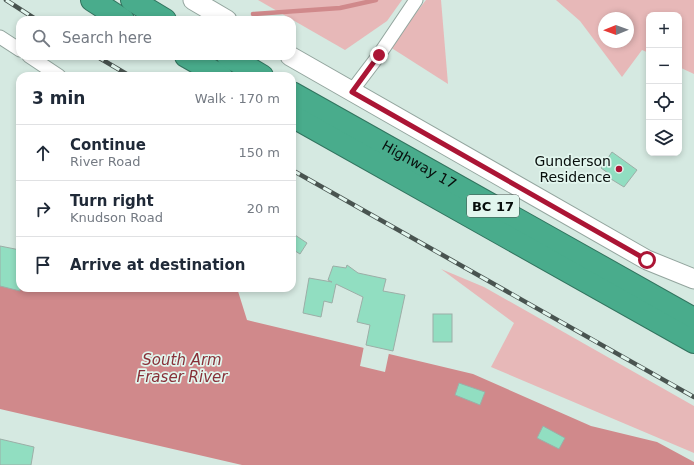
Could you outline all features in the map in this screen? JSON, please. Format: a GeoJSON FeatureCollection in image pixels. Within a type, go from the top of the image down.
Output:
{"type":"FeatureCollection","features":[{"type":"Feature","properties":{"kind":"highway"},"geometry":{"type":"LineString","coordinates":[[92,0],[118,16]]}},
{"type":"Feature","properties":{"kind":"highway"},"geometry":{"type":"LineString","coordinates":[[132,0],[158,16]]}},
{"type":"Feature","properties":{"kind":"highway"},"geometry":{"type":"LineString","coordinates":[[193,60],[214,72]]}},
{"type":"Feature","properties":{"kind":"highway"},"geometry":{"type":"LineString","coordinates":[[235,60],[255,72]]}},
{"type":"Feature","properties":{"kind":"highway","name":"Highway 17"},"geometry":{"type":"LineString","coordinates":[[296,95],[694,319]]}},
{"type":"Feature","properties":{"kind":"highway","name":"Highway 17"},"geometry":{"type":"LineString","coordinates":[[296,118],[694,342]]}},
{"type":"Feature","properties":{"kind":"street"},"geometry":{"type":"LineString","coordinates":[[193,0],[220,16]]}},
{"type":"Feature","properties":{"kind":"street"},"geometry":{"type":"LineString","coordinates":[[352,92],[416,0]]}},
{"type":"Feature","properties":{"kind":"street"},"geometry":{"type":"LineString","coordinates":[[0,37],[16,47]]}},
{"type":"Feature","properties":{"kind":"street"},"geometry":{"type":"LineString","coordinates":[[296,59],[647,260],[694,279]]}},
{"type":"Feature","properties":{"kind":"street"},"geometry":{"type":"LineString","coordinates":[[35,60],[53,72]]}},
{"type":"Feature","properties":{"kind":"shaded area"},"geometry":{"type":"Polygon","coordinates":[[[258,0],[402,0],[387,21],[345,50],[296,22],[296,16],[286,16],[258,0]]]}},
{"type":"Feature","properties":{"kind":"shaded area"},"geometry":{"type":"Polygon","coordinates":[[[426,0],[441,0],[448,84],[390,47],[426,0]]]}},
{"type":"Feature","properties":{"kind":"shaded area"},"geometry":{"type":"Polygon","coordinates":[[[556,0],[694,0],[694,74],[682,68],[682,12],[646,12],[646,52],[642,50],[622,77],[600,48],[634,48],[634,12],[598,12],[598,45],[580,21],[556,0]]]}},
{"type":"Feature","properties":{"kind":"shaded area"},"geometry":{"type":"Polygon","coordinates":[[[441,269],[484,287],[694,406],[694,453],[491,367],[514,323],[441,269]]]}},
{"type":"Feature","properties":{"kind":"water","name":"South Arm Fraser River"},"geometry":{"type":"Polygon","coordinates":[[[0,256],[16,282],[16,292],[238,292],[247,320],[473,374],[591,426],[657,442],[694,462],[694,465],[242,465],[0,409],[0,256]]]}},
{"type":"Feature","properties":{"kind":"pier"},"geometry":{"type":"Polygon","coordinates":[[[364,346],[395,353],[389,353],[385,372],[360,366],[364,346]]]}},
{"type":"Feature","properties":{"kind":"building","name":"Gunderson Residence"},"geometry":{"type":"Polygon","coordinates":[[[612,152],[637,170],[624,187],[606,176],[608,173],[601,168],[612,152]]]}},
{"type":"Feature","properties":{"kind":"building"},"geometry":{"type":"Polygon","coordinates":[[[296,236],[307,243],[300,254],[296,252],[296,236]]]}},
{"type":"Feature","properties":{"kind":"building"},"geometry":{"type":"Polygon","coordinates":[[[0,246],[16,249],[16,290],[0,286],[0,246]]]}},
{"type":"Feature","properties":{"kind":"building"},"geometry":{"type":"Polygon","coordinates":[[[347,265],[358,273],[386,279],[383,291],[405,295],[393,351],[366,345],[370,325],[357,322],[363,297],[336,284],[332,303],[324,301],[321,317],[303,313],[309,278],[332,282],[328,280],[333,266],[346,268],[347,265]]]}},
{"type":"Feature","properties":{"kind":"building"},"geometry":{"type":"Polygon","coordinates":[[[433,314],[452,314],[452,342],[433,342],[433,314]]]}},
{"type":"Feature","properties":{"kind":"building"},"geometry":{"type":"Polygon","coordinates":[[[459,383],[485,392],[480,405],[455,395],[459,383]]]}},
{"type":"Feature","properties":{"kind":"building"},"geometry":{"type":"Polygon","coordinates":[[[543,426],[565,438],[559,449],[537,438],[543,426]]]}},
{"type":"Feature","properties":{"kind":"building"},"geometry":{"type":"Polygon","coordinates":[[[0,439],[34,447],[31,465],[0,465],[0,439]]]}},
{"type":"Feature","properties":{"kind":"waterway"},"geometry":{"type":"LineString","coordinates":[[253,14],[340,8],[376,0]]}},
{"type":"Feature","properties":{"kind":"railway"},"geometry":{"type":"LineString","coordinates":[[6,0],[31,16]]}},
{"type":"Feature","properties":{"kind":"railway"},"geometry":{"type":"LineString","coordinates":[[103,60],[123,72]]}},
{"type":"Feature","properties":{"kind":"railway"},"geometry":{"type":"LineString","coordinates":[[296,172],[694,397]]}},
{"type":"Feature","properties":{"kind":"place","name":"Gunderson Residence"},"geometry":{"type":"Point","coordinates":[619,169]}},
{"type":"Feature","properties":{"kind":"route"},"geometry":{"type":"LineString","coordinates":[[379,55],[352,92],[647,260]]}}]}
